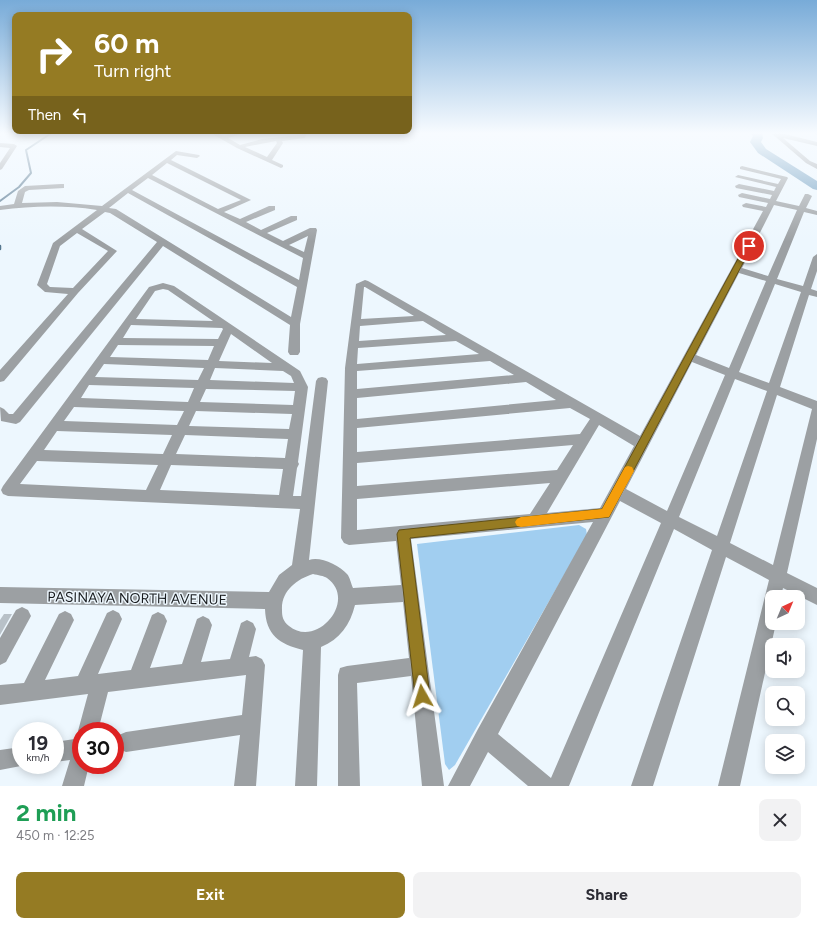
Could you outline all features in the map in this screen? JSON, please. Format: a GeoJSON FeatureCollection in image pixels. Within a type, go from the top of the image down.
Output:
{"type":"FeatureCollection","features":[{"type":"Feature","properties":{"kind":"street"},"geometry":{"type":"LineString","coordinates":[[75,291],[48,290],[42,285],[56,245],[155,169]]}},
{"type":"Feature","properties":{"kind":"street"},"geometry":{"type":"LineString","coordinates":[[184,169],[247,200],[219,212]]}},
{"type":"Feature","properties":{"kind":"street"},"geometry":{"type":"LineString","coordinates":[[458,786],[785,178],[740,172]]}},
{"type":"Feature","properties":{"kind":"street"},"geometry":{"type":"LineString","coordinates":[[147,175],[308,257]]}},
{"type":"Feature","properties":{"kind":"street"},"geometry":{"type":"LineString","coordinates":[[15,206],[22,191],[28,188],[61,186]]}},
{"type":"Feature","properties":{"kind":"street"},"geometry":{"type":"LineString","coordinates":[[739,186],[774,198],[801,210],[817,214]]}},
{"type":"Feature","properties":{"kind":"street"},"geometry":{"type":"LineString","coordinates":[[127,190],[302,286]]}},
{"type":"Feature","properties":{"kind":"street"},"geometry":{"type":"LineString","coordinates":[[742,195],[774,198]]}},
{"type":"Feature","properties":{"kind":"street"},"geometry":{"type":"LineString","coordinates":[[558,786],[808,196]]}},
{"type":"Feature","properties":{"kind":"street"},"geometry":{"type":"LineString","coordinates":[[746,205],[774,198]]}},
{"type":"Feature","properties":{"kind":"street"},"geometry":{"type":"LineString","coordinates":[[0,208],[69,204],[103,208],[114,211],[295,324]]}},
{"type":"Feature","properties":{"kind":"street"},"geometry":{"type":"LineString","coordinates":[[240,222],[272,208]]}},
{"type":"Feature","properties":{"kind":"street"},"geometry":{"type":"LineString","coordinates":[[261,233],[294,218]]}},
{"type":"Feature","properties":{"kind":"street"},"geometry":{"type":"LineString","coordinates":[[0,378],[75,291],[113,252],[76,229]]}},
{"type":"Feature","properties":{"kind":"street"},"geometry":{"type":"LineString","coordinates":[[284,244],[312,230],[295,324],[294,352]]}},
{"type":"Feature","properties":{"kind":"street"},"geometry":{"type":"LineString","coordinates":[[0,412],[5,418],[16,419],[162,242]]}},
{"type":"Feature","properties":{"kind":"street"},"geometry":{"type":"LineString","coordinates":[[642,786],[774,389],[812,292],[817,257]]}},
{"type":"Feature","properties":{"kind":"street"},"geometry":{"type":"LineString","coordinates":[[736,269],[812,292]]}},
{"type":"Feature","properties":{"kind":"street"},"geometry":{"type":"LineString","coordinates":[[605,514],[349,538],[351,368],[359,286],[365,283],[642,444]]}},
{"type":"Feature","properties":{"kind":"street"},"geometry":{"type":"LineString","coordinates":[[285,502],[292,464],[302,387],[296,374],[171,288],[163,286],[152,289],[8,490],[308,503]]}},
{"type":"Feature","properties":{"kind":"street"},"geometry":{"type":"LineString","coordinates":[[355,323],[426,318]]}},
{"type":"Feature","properties":{"kind":"street"},"geometry":{"type":"LineString","coordinates":[[128,322],[227,326]]}},
{"type":"Feature","properties":{"kind":"street"},"geometry":{"type":"LineString","coordinates":[[150,496],[227,326]]}},
{"type":"Feature","properties":{"kind":"street"},"geometry":{"type":"LineString","coordinates":[[353,345],[458,337]]}},
{"type":"Feature","properties":{"kind":"street"},"geometry":{"type":"LineString","coordinates":[[114,340],[220,343]]}},
{"type":"Feature","properties":{"kind":"street"},"geometry":{"type":"LineString","coordinates":[[351,368],[493,357]]}},
{"type":"Feature","properties":{"kind":"street"},"geometry":{"type":"LineString","coordinates":[[689,357],[817,406]]}},
{"type":"Feature","properties":{"kind":"street"},"geometry":{"type":"LineString","coordinates":[[101,360],[286,367]]}},
{"type":"Feature","properties":{"kind":"street"},"geometry":{"type":"LineString","coordinates":[[351,394],[528,378]]}},
{"type":"Feature","properties":{"kind":"street"},"geometry":{"type":"LineString","coordinates":[[86,381],[302,387]]}},
{"type":"Feature","properties":{"kind":"street"},"geometry":{"type":"LineString","coordinates":[[300,569],[322,381]]}},
{"type":"Feature","properties":{"kind":"street"},"geometry":{"type":"LineString","coordinates":[[70,402],[299,410]]}},
{"type":"Feature","properties":{"kind":"street"},"geometry":{"type":"LineString","coordinates":[[351,424],[572,403]]}},
{"type":"Feature","properties":{"kind":"street"},"geometry":{"type":"LineString","coordinates":[[775,590],[817,411]]}},
{"type":"Feature","properties":{"kind":"street"},"geometry":{"type":"LineString","coordinates":[[534,521],[597,418]]}},
{"type":"Feature","properties":{"kind":"street"},"geometry":{"type":"LineString","coordinates":[[53,426],[296,434]]}},
{"type":"Feature","properties":{"kind":"street"},"geometry":{"type":"LineString","coordinates":[[350,458],[584,439]]}},
{"type":"Feature","properties":{"kind":"street"},"geometry":{"type":"LineString","coordinates":[[33,455],[292,464]]}},
{"type":"Feature","properties":{"kind":"street"},"geometry":{"type":"LineString","coordinates":[[349,493],[561,476]]}},
{"type":"Feature","properties":{"kind":"street"},"geometry":{"type":"LineString","coordinates":[[617,492],[817,597]]}},
{"type":"Feature","properties":{"kind":"street"},"geometry":{"type":"LineString","coordinates":[[403,534],[433,786]]}},
{"type":"Feature","properties":{"kind":"street"},"geometry":{"type":"LineString","coordinates":[[313,566],[330,569],[342,580],[346,588],[347,597],[344,616],[338,624],[322,637],[312,640],[293,639],[279,628],[274,620],[273,601],[281,583],[288,576],[300,569],[313,566]]}},
{"type":"Feature","properties":{"kind":"street"},"geometry":{"type":"LineString","coordinates":[[347,597],[410,593]]}},
{"type":"Feature","properties":{"kind":"street","name":"PASINAYA NORTH AVENUE"},"geometry":{"type":"LineString","coordinates":[[0,595],[273,601]]}},
{"type":"Feature","properties":{"kind":"street"},"geometry":{"type":"LineString","coordinates":[[0,656],[22,616]]}},
{"type":"Feature","properties":{"kind":"street"},"geometry":{"type":"LineString","coordinates":[[89,722],[93,684],[113,619]]}},
{"type":"Feature","properties":{"kind":"street"},"geometry":{"type":"LineString","coordinates":[[30,691],[65,620]]}},
{"type":"Feature","properties":{"kind":"street"},"geometry":{"type":"LineString","coordinates":[[137,679],[158,621]]}},
{"type":"Feature","properties":{"kind":"street"},"geometry":{"type":"LineString","coordinates":[[189,673],[203,625]]}},
{"type":"Feature","properties":{"kind":"street"},"geometry":{"type":"LineString","coordinates":[[237,667],[247,629]]}},
{"type":"Feature","properties":{"kind":"street"},"geometry":{"type":"LineString","coordinates":[[729,786],[766,630]]}},
{"type":"Feature","properties":{"kind":"street"},"geometry":{"type":"LineString","coordinates":[[306,786],[312,640]]}},
{"type":"Feature","properties":{"kind":"street"},"geometry":{"type":"LineString","coordinates":[[0,695],[256,665],[245,786]]}},
{"type":"Feature","properties":{"kind":"street"},"geometry":{"type":"LineString","coordinates":[[349,786],[347,674],[419,666]]}},
{"type":"Feature","properties":{"kind":"street"},"geometry":{"type":"LineString","coordinates":[[126,742],[250,724]]}},
{"type":"Feature","properties":{"kind":"street"},"geometry":{"type":"LineString","coordinates":[[485,736],[544,786]]}},
{"type":"Feature","properties":{"kind":"street"},"geometry":{"type":"LineString","coordinates":[[0,760],[12,758]]}},
{"type":"Feature","properties":{"kind":"street"},"geometry":{"type":"LineString","coordinates":[[73,786],[76,774]]}},
{"type":"Feature","properties":{"kind":"shaded area"},"geometry":{"type":"Polygon","coordinates":[[[579,525],[586,529],[587,535],[455,765],[449,770],[445,764],[417,544],[579,525]]]}},
{"type":"Feature","properties":{"kind":"building"},"geometry":{"type":"Polygon","coordinates":[[[4,614],[12,614],[0,635],[0,620],[4,614]]]}},
{"type":"Feature","properties":{"kind":"waterway"},"geometry":{"type":"LineString","coordinates":[[0,201],[19,187],[31,173],[30,169]]}},
{"type":"Feature","properties":{"kind":"waterway"},"geometry":{"type":"LineString","coordinates":[[790,169],[817,186]]}},
{"type":"Feature","properties":{"kind":"slow traffic"},"geometry":{"type":"LineString","coordinates":[[521,522],[605,514],[628,471]]}},
{"type":"Feature","properties":{"kind":"route"},"geometry":{"type":"LineString","coordinates":[[422,696],[403,534],[605,514],[749,246]]}}]}
